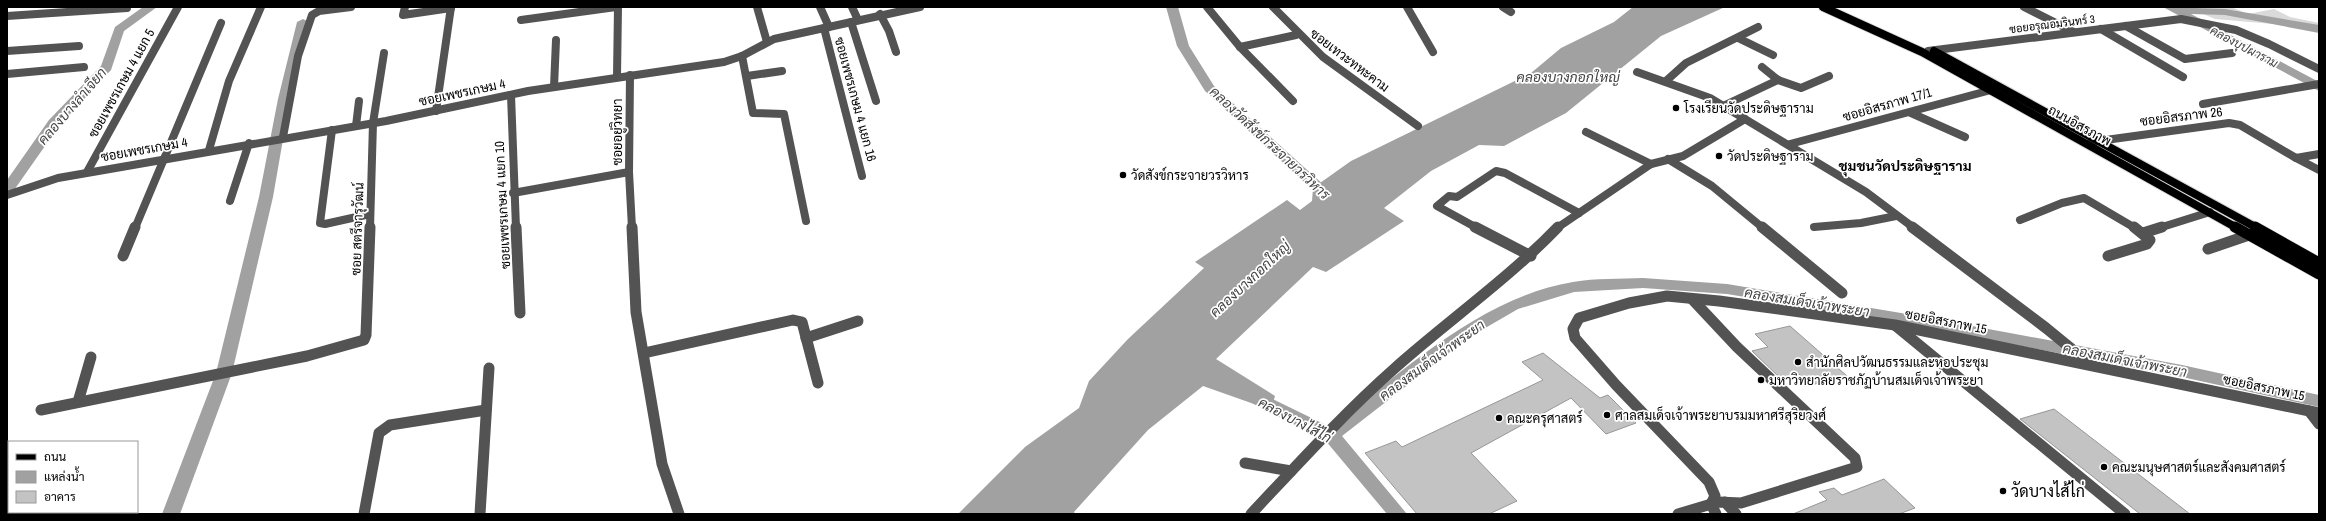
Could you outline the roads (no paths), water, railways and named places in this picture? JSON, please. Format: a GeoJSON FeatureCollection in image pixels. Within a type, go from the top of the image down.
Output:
{"type":"FeatureCollection","features":[{"type":"Feature","properties":{"kind":"main road","name":"ถนนอิสรภาพ"},"geometry":{"type":"LineString","coordinates":[[1823,7],[1841,10],[1922,52],[2319,274]]}},
{"type":"Feature","properties":{"kind":"main road"},"geometry":{"type":"LineString","coordinates":[[1841,10],[1933,50],[2099,140],[2319,263]]}},
{"type":"Feature","properties":{"kind":"street"},"geometry":{"type":"LineString","coordinates":[[7,16],[18,7]]}},
{"type":"Feature","properties":{"kind":"street","name":"ซอยเพชรเกษม 4 แยก 5"},"geometry":{"type":"LineString","coordinates":[[87,172],[178,7]]}},
{"type":"Feature","properties":{"kind":"street"},"geometry":{"type":"LineString","coordinates":[[209,150],[229,81],[261,7]]}},
{"type":"Feature","properties":{"kind":"street"},"geometry":{"type":"LineString","coordinates":[[279,138],[298,56],[312,15],[319,11],[351,7]]}},
{"type":"Feature","properties":{"kind":"street"},"geometry":{"type":"LineString","coordinates":[[406,7],[404,15],[451,8],[436,111]]}},
{"type":"Feature","properties":{"kind":"street"},"geometry":{"type":"LineString","coordinates":[[521,20],[617,7],[617,76]]}},
{"type":"Feature","properties":{"kind":"street"},"geometry":{"type":"LineString","coordinates":[[757,7],[767,42]]}},
{"type":"Feature","properties":{"kind":"street","name":"ซอยเพชรเกษม 4 แยก 16"},"geometry":{"type":"LineString","coordinates":[[820,7],[862,176]]}},
{"type":"Feature","properties":{"kind":"street"},"geometry":{"type":"LineString","coordinates":[[852,7],[854,21],[876,101]]}},
{"type":"Feature","properties":{"kind":"street","name":"ซอยเพชรเกษม 4"},"geometry":{"type":"LineString","coordinates":[[8,195],[42,182],[87,172],[249,143],[373,123],[511,95],[617,76],[724,62],[742,56],[767,42],[880,14],[920,7]]}},
{"type":"Feature","properties":{"kind":"street"},"geometry":{"type":"LineString","coordinates":[[1207,7],[1240,47],[1292,101]]}},
{"type":"Feature","properties":{"kind":"street","name":"ซอยเทวะทหะคาม"},"geometry":{"type":"LineString","coordinates":[[1273,7],[1296,35],[1340,72],[1418,126]]}},
{"type":"Feature","properties":{"kind":"street"},"geometry":{"type":"LineString","coordinates":[[1407,7],[1432,52]]}},
{"type":"Feature","properties":{"kind":"street"},"geometry":{"type":"LineString","coordinates":[[1504,7],[1511,12]]}},
{"type":"Feature","properties":{"kind":"street"},"geometry":{"type":"LineString","coordinates":[[2024,7],[2074,32]]}},
{"type":"Feature","properties":{"kind":"street"},"geometry":{"type":"LineString","coordinates":[[7,16],[127,8]]}},
{"type":"Feature","properties":{"kind":"street"},"geometry":{"type":"LineString","coordinates":[[880,14],[889,31],[896,52]]}},
{"type":"Feature","properties":{"kind":"street","name":"ซอยอรุณอมรินทร์ 3"},"geometry":{"type":"LineString","coordinates":[[1922,52],[2181,19],[2196,20],[2239,30],[2319,69]]}},
{"type":"Feature","properties":{"kind":"street"},"geometry":{"type":"LineString","coordinates":[[123,256],[221,23]]}},
{"type":"Feature","properties":{"kind":"street"},"geometry":{"type":"LineString","coordinates":[[2126,26],[2185,60],[2232,53]]}},
{"type":"Feature","properties":{"kind":"street"},"geometry":{"type":"LineString","coordinates":[[1666,81],[1694,56],[1738,38],[1758,27]]}},
{"type":"Feature","properties":{"kind":"street"},"geometry":{"type":"LineString","coordinates":[[2101,29],[2183,77]]}},
{"type":"Feature","properties":{"kind":"street"},"geometry":{"type":"LineString","coordinates":[[1240,47],[1296,35]]}},
{"type":"Feature","properties":{"kind":"street"},"geometry":{"type":"LineString","coordinates":[[1738,38],[1773,55]]}},
{"type":"Feature","properties":{"kind":"street"},"geometry":{"type":"LineString","coordinates":[[554,87],[556,40]]}},
{"type":"Feature","properties":{"kind":"street"},"geometry":{"type":"LineString","coordinates":[[7,51],[79,46]]}},
{"type":"Feature","properties":{"kind":"street","name":"ซอย สตรีจารุวัฒน์"},"geometry":{"type":"LineString","coordinates":[[78,402],[359,343],[364,340],[366,335],[373,123],[384,53]]}},
{"type":"Feature","properties":{"kind":"street"},"geometry":{"type":"LineString","coordinates":[[742,56],[747,76],[752,113],[784,114],[806,221]]}},
{"type":"Feature","properties":{"kind":"street"},"geometry":{"type":"LineString","coordinates":[[7,74],[84,67]]}},
{"type":"Feature","properties":{"kind":"street"},"geometry":{"type":"LineString","coordinates":[[1762,67],[1778,80],[1801,88],[1828,76]]}},
{"type":"Feature","properties":{"kind":"street"},"geometry":{"type":"LineString","coordinates":[[747,76],[782,71]]}},
{"type":"Feature","properties":{"kind":"street"},"geometry":{"type":"LineString","coordinates":[[1637,72],[1666,81],[1723,106],[1790,144],[1866,192],[2067,344],[2090,364]]}},
{"type":"Feature","properties":{"kind":"street","name":"ซอยอยู่วิทยา"},"geometry":{"type":"LineString","coordinates":[[630,75],[629,172],[636,312],[662,464],[679,514]]}},
{"type":"Feature","properties":{"kind":"street"},"geometry":{"type":"LineString","coordinates":[[1723,106],[1778,80]]}},
{"type":"Feature","properties":{"kind":"street"},"geometry":{"type":"LineString","coordinates":[[2203,104],[2319,84]]}},
{"type":"Feature","properties":{"kind":"street","name":"ซอยอิสรภาพ 17/1"},"geometry":{"type":"LineString","coordinates":[[1790,144],[1911,113],[1938,103],[1991,90]]}},
{"type":"Feature","properties":{"kind":"street","name":"ซอยเพชรเกษม 4 แยก 10"},"geometry":{"type":"LineString","coordinates":[[511,95],[513,193],[520,313]]}},
{"type":"Feature","properties":{"kind":"street"},"geometry":{"type":"LineString","coordinates":[[356,126],[359,101]]}},
{"type":"Feature","properties":{"kind":"street"},"geometry":{"type":"LineString","coordinates":[[1911,113],[1965,137]]}},
{"type":"Feature","properties":{"kind":"street"},"geometry":{"type":"LineString","coordinates":[[1251,514],[1333,427],[1396,367],[1530,256],[1560,225],[1657,160],[1683,156],[1745,119]]}},
{"type":"Feature","properties":{"kind":"street","name":"ซอยอิสรภาพ 26"},"geometry":{"type":"LineString","coordinates":[[2085,142],[2236,123],[2319,170]]}},
{"type":"Feature","properties":{"kind":"street"},"geometry":{"type":"LineString","coordinates":[[332,130],[320,223],[325,224],[370,214]]}},
{"type":"Feature","properties":{"kind":"street"},"geometry":{"type":"LineString","coordinates":[[1586,132],[1651,164]]}},
{"type":"Feature","properties":{"kind":"street"},"geometry":{"type":"LineString","coordinates":[[230,201],[249,143]]}},
{"type":"Feature","properties":{"kind":"street"},"geometry":{"type":"LineString","coordinates":[[2296,158],[2319,154]]}},
{"type":"Feature","properties":{"kind":"street"},"geometry":{"type":"LineString","coordinates":[[1668,159],[1712,186],[1842,293]]}},
{"type":"Feature","properties":{"kind":"street"},"geometry":{"type":"LineString","coordinates":[[1530,256],[1437,206],[1449,196],[1458,197],[1496,171],[1505,173],[1579,213]]}},
{"type":"Feature","properties":{"kind":"street"},"geometry":{"type":"LineString","coordinates":[[513,193],[629,172]]}},
{"type":"Feature","properties":{"kind":"street"},"geometry":{"type":"LineString","coordinates":[[2020,220],[2077,198],[2090,200],[2143,232],[2150,240],[2147,244],[2108,256]]}},
{"type":"Feature","properties":{"kind":"street"},"geometry":{"type":"LineString","coordinates":[[2143,232],[2210,212]]}},
{"type":"Feature","properties":{"kind":"street"},"geometry":{"type":"LineString","coordinates":[[1814,227],[1861,223],[1896,216]]}},
{"type":"Feature","properties":{"kind":"street"},"geometry":{"type":"LineString","coordinates":[[2208,249],[2249,234]]}},
{"type":"Feature","properties":{"kind":"street","name":"ซอยอิสรภาพ 15"},"geometry":{"type":"LineString","coordinates":[[1713,509],[1715,496],[1709,482],[1616,385],[1575,338],[1573,329],[1579,318],[1629,303],[1667,296],[1692,299],[1895,325],[2090,364],[2137,376],[2314,412]]}},
{"type":"Feature","properties":{"kind":"street"},"geometry":{"type":"LineString","coordinates":[[1678,514],[1713,509],[1725,502],[1741,503],[1837,474],[1857,466],[1857,462],[1737,347],[1692,299]]}},
{"type":"Feature","properties":{"kind":"street"},"geometry":{"type":"LineString","coordinates":[[644,354],[787,321],[802,322],[818,383]]}},
{"type":"Feature","properties":{"kind":"street"},"geometry":{"type":"LineString","coordinates":[[806,338],[858,321]]}},
{"type":"Feature","properties":{"kind":"street"},"geometry":{"type":"LineString","coordinates":[[1895,325],[2125,514]]}},
{"type":"Feature","properties":{"kind":"street"},"geometry":{"type":"LineString","coordinates":[[41,410],[78,402],[91,357]]}},
{"type":"Feature","properties":{"kind":"street"},"geometry":{"type":"LineString","coordinates":[[480,514],[489,368]]}},
{"type":"Feature","properties":{"kind":"street"},"geometry":{"type":"LineString","coordinates":[[364,514],[379,433],[390,425],[486,410]]}},
{"type":"Feature","properties":{"kind":"street"},"geometry":{"type":"LineString","coordinates":[[2314,412],[2319,424]]}},
{"type":"Feature","properties":{"kind":"street"},"geometry":{"type":"LineString","coordinates":[[1245,463],[1291,471]]}},
{"type":"Feature","properties":{"kind":"street"},"geometry":{"type":"LineString","coordinates":[[1725,502],[1736,514]]}},
{"type":"Feature","properties":{"kind":"water","name":"คลองบางกอกใหญ่"},"geometry":{"type":"Polygon","coordinates":[[[1633,7],[1725,7],[1661,36],[1566,113],[1504,146],[1479,145],[1431,171],[1384,208],[1404,221],[1326,272],[1313,267],[1216,359],[1275,396],[1271,410],[1203,386],[1148,430],[1074,512],[1075,514],[958,514],[1025,447],[1079,408],[1089,381],[1128,339],[1204,268],[1195,262],[1287,200],[1300,210],[1312,201],[1313,188],[1351,161],[1531,73],[1561,48],[1614,22],[1633,7]]]}},
{"type":"Feature","properties":{"kind":"waterway","name":"คลองบางลำเจียก"},"geometry":{"type":"LineString","coordinates":[[7,190],[54,123],[107,67],[119,29],[151,7]]}},
{"type":"Feature","properties":{"kind":"waterway","name":"คลองวัดสังข์กระจายวรวิหาร"},"geometry":{"type":"LineString","coordinates":[[1172,7],[1183,46],[1209,88],[1331,199]]}},
{"type":"Feature","properties":{"kind":"waterway","name":"คลองบุปผาราม"},"geometry":{"type":"LineString","coordinates":[[2169,7],[2319,87]]}},
{"type":"Feature","properties":{"kind":"waterway"},"geometry":{"type":"LineString","coordinates":[[2176,10],[2225,12],[2319,29]]}},
{"type":"Feature","properties":{"kind":"waterway"},"geometry":{"type":"LineString","coordinates":[[171,514],[224,373],[266,197],[284,99],[303,22]]}},
{"type":"Feature","properties":{"kind":"waterway","name":"คลองสมเด็จเจ้าพระยา"},"geometry":{"type":"LineString","coordinates":[[1331,435],[1462,334],[1512,305],[1573,287],[1643,283],[1727,289],[1913,320],[2182,371],[2319,401]]}},
{"type":"Feature","properties":{"kind":"waterway","name":"คลองบางไส้ไก่"},"geometry":{"type":"LineString","coordinates":[[1254,397],[1331,435]]}},
{"type":"Feature","properties":{"kind":"waterway","name":"คลองบางไส้ไก่"},"geometry":{"type":"LineString","coordinates":[[1331,435],[1398,514]]}},
{"type":"Feature","properties":{"kind":"place","name":"โรงเรียนวัดประดิษฐาราม"},"geometry":{"type":"Point","coordinates":[1676,108]}},
{"type":"Feature","properties":{"kind":"place","name":"วัดประดิษฐาราม"},"geometry":{"type":"Point","coordinates":[1719,156]}},
{"type":"Feature","properties":{"kind":"place","name":"วัดสังข์กระจายวรวิหาร"},"geometry":{"type":"Point","coordinates":[1123,175]}},
{"type":"Feature","properties":{"kind":"place","name":"สำนักศิลปวัฒนธรรมและหอประชุม"},"geometry":{"type":"Point","coordinates":[1798,362]}},
{"type":"Feature","properties":{"kind":"place","name":"มหาวิทยาลัยราชภัฏบ้านสมเด็จเจ้าพระยา"},"geometry":{"type":"Point","coordinates":[1761,380]}},
{"type":"Feature","properties":{"kind":"place","name":"ศาลสมเด็จเจ้าพระยาบรมมหาศรีสุริยวงศ์"},"geometry":{"type":"Point","coordinates":[1607,415]}},
{"type":"Feature","properties":{"kind":"place","name":"คณะครุศาสตร์"},"geometry":{"type":"Point","coordinates":[1499,418]}},
{"type":"Feature","properties":{"kind":"place","name":"คณะมนุษศาสตร์และสังคมศาสตร์"},"geometry":{"type":"Point","coordinates":[2104,467]}},
{"type":"Feature","properties":{"kind":"place","name":"วัดบางไส้ไก่"},"geometry":{"type":"Point","coordinates":[2003,491]}},
{"type":"Feature","properties":{"kind":"district","name":"ชุมชนวัดประดิษฐาราม"},"geometry":{"type":"Point","coordinates":[1905,166]}}]}
